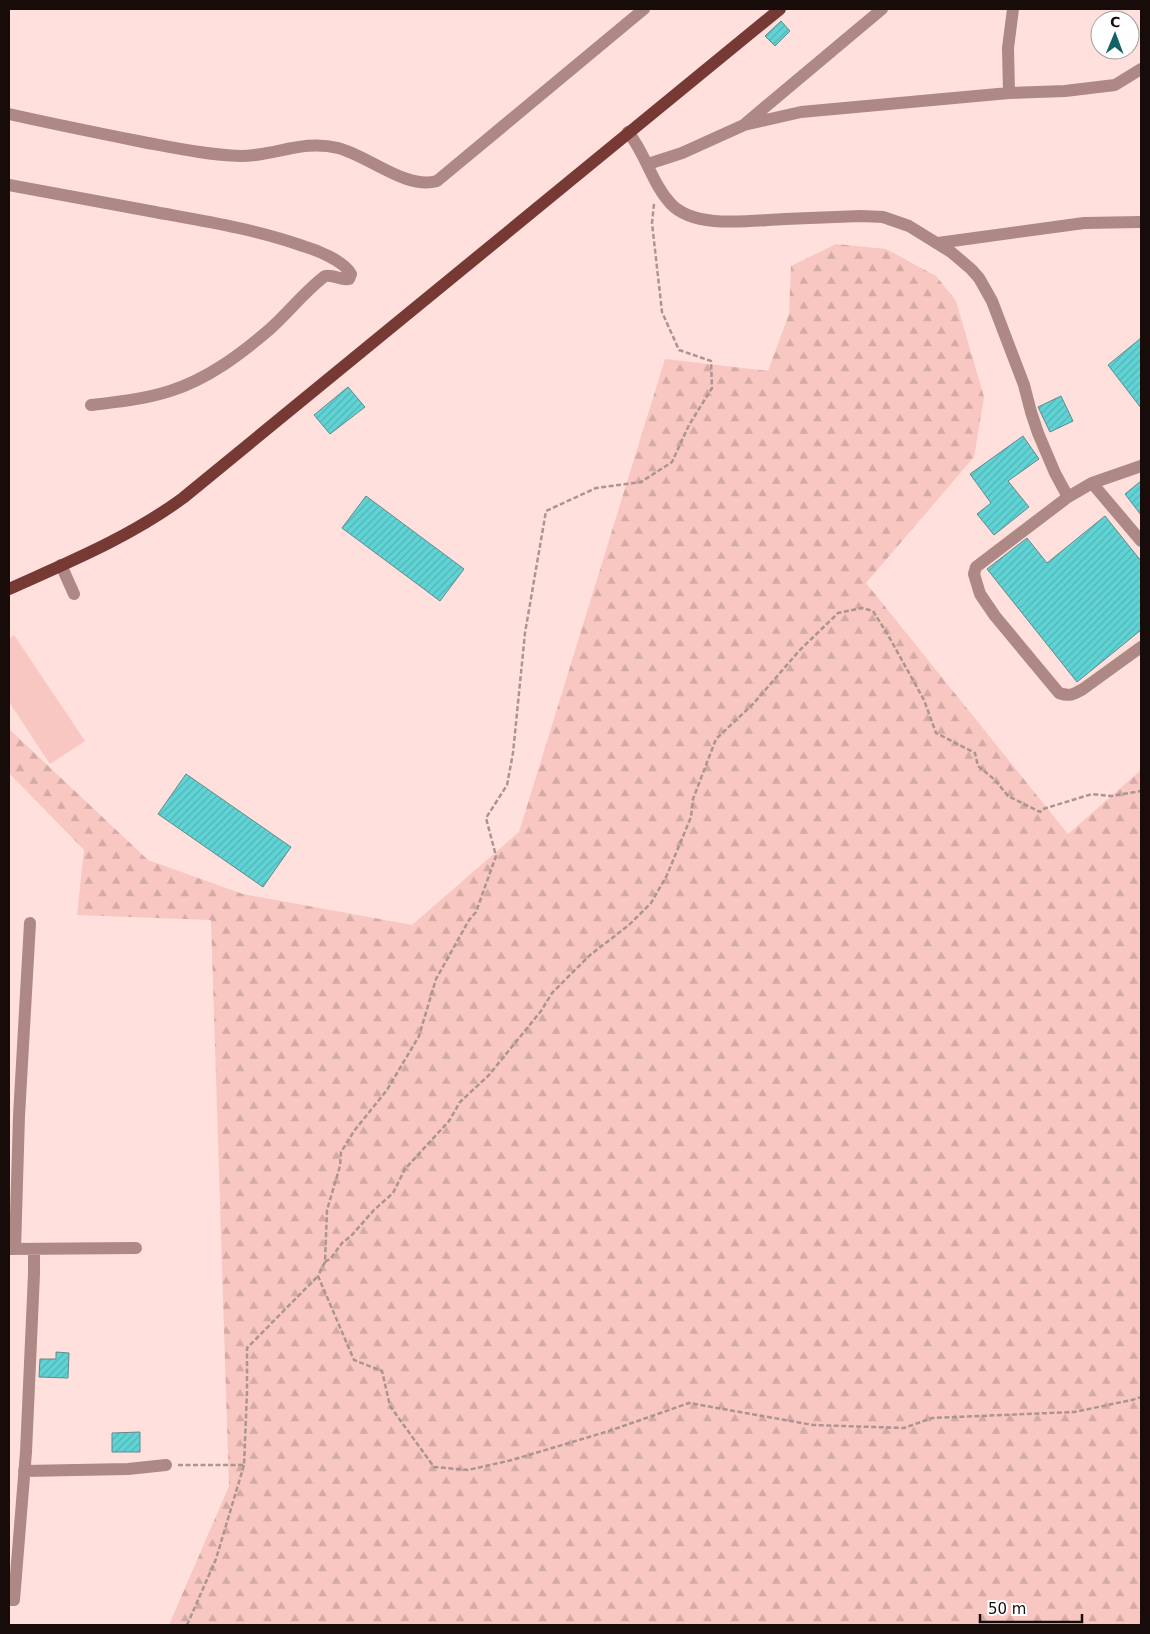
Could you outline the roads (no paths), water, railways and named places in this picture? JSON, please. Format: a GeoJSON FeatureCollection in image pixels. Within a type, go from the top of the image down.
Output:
{"type":"FeatureCollection","features":[{"type":"Feature","properties":{"kind":"main road"},"geometry":{"type":"LineString","coordinates":[[9,588],[138,528],[184,498],[780,9]]}},
{"type":"Feature","properties":{"kind":"street"},"geometry":{"type":"LineString","coordinates":[[9,114],[71,128],[221,155],[242,156],[303,145],[320,145],[351,152],[414,182],[430,183],[437,181],[644,9]]}},
{"type":"Feature","properties":{"kind":"street"},"geometry":{"type":"LineString","coordinates":[[744,125],[882,9]]}},
{"type":"Feature","properties":{"kind":"street"},"geometry":{"type":"LineString","coordinates":[[1009,93],[1008,48],[1013,9]]}},
{"type":"Feature","properties":{"kind":"street"},"geometry":{"type":"LineString","coordinates":[[648,164],[682,154],[744,125],[801,112],[1009,93],[1065,91],[1115,85],[1141,69]]}},
{"type":"Feature","properties":{"kind":"street"},"geometry":{"type":"LineString","coordinates":[[628,132],[641,150],[667,198],[673,206],[688,215],[697,218],[732,221],[861,216],[883,217],[909,226],[938,243],[971,269],[986,289],[1024,385],[1038,433],[1068,497]]}},
{"type":"Feature","properties":{"kind":"street"},"geometry":{"type":"LineString","coordinates":[[9,185],[204,221],[268,236],[324,254],[344,266],[351,274],[351,277],[346,280],[331,275],[325,276],[250,346],[225,364],[198,379],[171,390],[134,399],[91,405]]}},
{"type":"Feature","properties":{"kind":"street"},"geometry":{"type":"LineString","coordinates":[[938,243],[1084,223],[1141,222]]}},
{"type":"Feature","properties":{"kind":"street"},"geometry":{"type":"LineString","coordinates":[[1141,466],[1092,483],[1068,497],[980,562],[974,574],[980,594],[995,616],[1060,693],[1067,696],[1073,695],[1141,647]]}},
{"type":"Feature","properties":{"kind":"street"},"geometry":{"type":"LineString","coordinates":[[1092,483],[1141,541]]}},
{"type":"Feature","properties":{"kind":"street"},"geometry":{"type":"LineString","coordinates":[[61,565],[74,594]]}},
{"type":"Feature","properties":{"kind":"street"},"geometry":{"type":"LineString","coordinates":[[30,923],[12,1249],[136,1248]]}},
{"type":"Feature","properties":{"kind":"street"},"geometry":{"type":"LineString","coordinates":[[12,1600],[24,1471],[34,1250]]}},
{"type":"Feature","properties":{"kind":"street"},"geometry":{"type":"LineString","coordinates":[[24,1471],[128,1469],[166,1465]]}}]}
